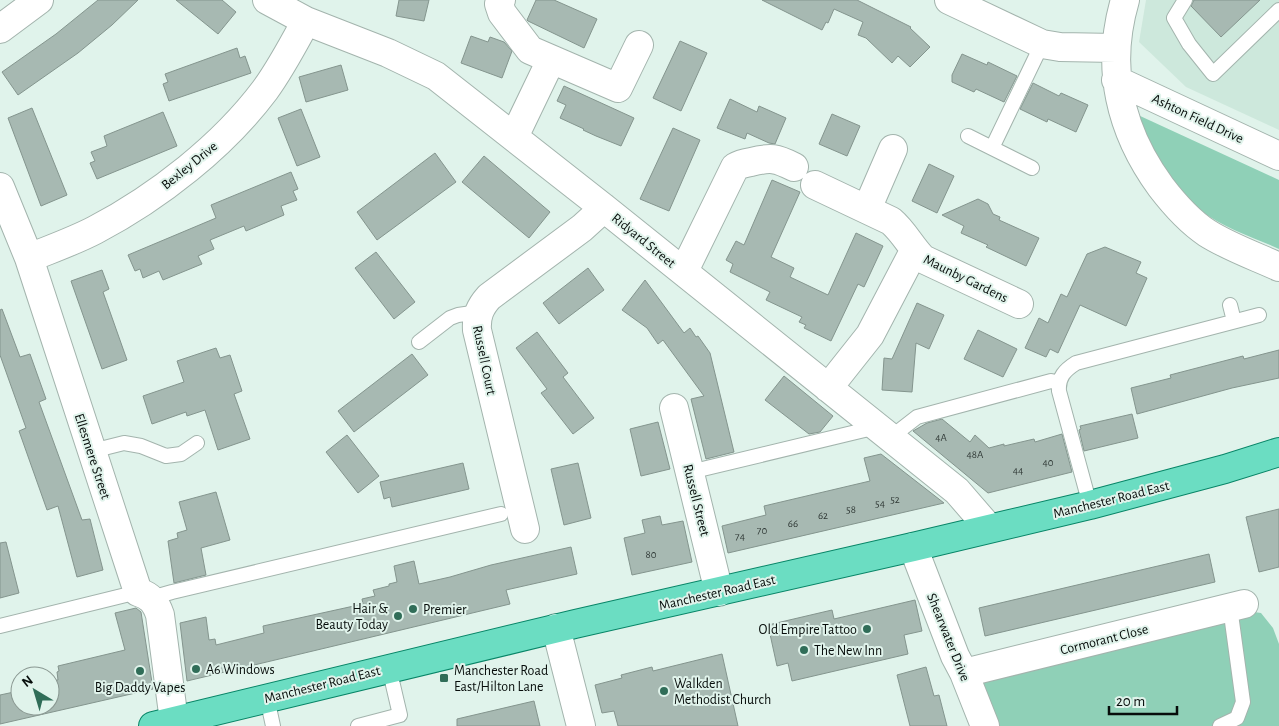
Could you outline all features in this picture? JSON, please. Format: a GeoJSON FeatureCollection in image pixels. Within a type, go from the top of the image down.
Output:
{"type":"FeatureCollection","features":[{"type":"Feature","properties":{"kind":"main road","name":"Manchester Road East"},"geometry":{"type":"LineString","coordinates":[[163,723],[556,628],[719,592],[1090,505],[1226,469],[1279,452]]}},
{"type":"Feature","properties":{"kind":"street"},"geometry":{"type":"LineString","coordinates":[[0,29],[39,0]]}},
{"type":"Feature","properties":{"kind":"street","name":"Ridyard Street"},"geometry":{"type":"LineString","coordinates":[[268,0],[306,21],[421,67],[444,81],[957,491],[989,528]]}},
{"type":"Feature","properties":{"kind":"street"},"geometry":{"type":"LineString","coordinates":[[501,0],[499,4],[502,13],[530,50],[618,88],[639,45]]}},
{"type":"Feature","properties":{"kind":"street"},"geometry":{"type":"LineString","coordinates":[[949,0],[1042,44],[1060,47],[1116,48]]}},
{"type":"Feature","properties":{"kind":"street"},"geometry":{"type":"LineString","coordinates":[[1125,0],[1121,12],[1116,48],[1116,80],[1122,109],[1133,141],[1148,170],[1185,215],[1206,232],[1279,267]]}},
{"type":"Feature","properties":{"kind":"street","name":"Bexley Drive"},"geometry":{"type":"LineString","coordinates":[[29,258],[94,230],[126,213],[160,189],[216,144],[243,117],[265,90],[280,68],[306,21]]}},
{"type":"Feature","properties":{"kind":"street"},"geometry":{"type":"LineString","coordinates":[[514,137],[551,60]]}},
{"type":"Feature","properties":{"kind":"street","name":"Ashton Field Drive"},"geometry":{"type":"LineString","coordinates":[[1116,80],[1279,156]]}},
{"type":"Feature","properties":{"kind":"street"},"geometry":{"type":"LineString","coordinates":[[867,209],[893,149]]}},
{"type":"Feature","properties":{"kind":"street"},"geometry":{"type":"LineString","coordinates":[[684,272],[736,167],[740,164],[769,158],[780,160],[794,167]]}},
{"type":"Feature","properties":{"kind":"street","name":"Maunby Gardens"},"geometry":{"type":"LineString","coordinates":[[815,184],[892,221],[899,227],[914,251],[923,259],[1019,304]]}},
{"type":"Feature","properties":{"kind":"street","name":"Ellesmere Street"},"geometry":{"type":"LineString","coordinates":[[0,187],[29,258],[92,451],[145,595],[157,606],[160,615],[163,723]]}},
{"type":"Feature","properties":{"kind":"street","name":"Russell Court"},"geometry":{"type":"LineString","coordinates":[[515,518],[476,321],[482,304],[489,296],[582,228],[604,208]]}},
{"type":"Feature","properties":{"kind":"street","name":"Maunby Gardens"},"geometry":{"type":"LineString","coordinates":[[828,388],[870,335],[914,251]]}},
{"type":"Feature","properties":{"kind":"street","name":"Russell Street"},"geometry":{"type":"LineString","coordinates":[[674,408],[719,592]]}},
{"type":"Feature","properties":{"kind":"street","name":"Shearwater Drive"},"geometry":{"type":"LineString","coordinates":[[913,547],[984,726]]}},
{"type":"Feature","properties":{"kind":"street","name":"Cormorant Close"},"geometry":{"type":"LineString","coordinates":[[964,673],[1237,606]]}},
{"type":"Feature","properties":{"kind":"street"},"geometry":{"type":"LineString","coordinates":[[556,628],[581,726]]}},
{"type":"Feature","properties":{"kind":"lane"},"geometry":{"type":"LineString","coordinates":[[1184,0],[1174,18],[1189,44],[1213,74],[1279,10]]}},
{"type":"Feature","properties":{"kind":"lane"},"geometry":{"type":"LineString","coordinates":[[992,148],[1042,44]]}},
{"type":"Feature","properties":{"kind":"lane"},"geometry":{"type":"LineString","coordinates":[[968,136],[1032,168]]}},
{"type":"Feature","properties":{"kind":"lane"},"geometry":{"type":"LineString","coordinates":[[1230,305],[1234,321]]}},
{"type":"Feature","properties":{"kind":"lane"},"geometry":{"type":"LineString","coordinates":[[419,342],[450,318],[479,312]]}},
{"type":"Feature","properties":{"kind":"lane"},"geometry":{"type":"LineString","coordinates":[[1090,505],[1059,391],[1062,375],[1068,368],[1076,363],[1259,315]]}},
{"type":"Feature","properties":{"kind":"lane"},"geometry":{"type":"LineString","coordinates":[[690,472],[883,433],[917,417],[1051,381],[1059,383]]}},
{"type":"Feature","properties":{"kind":"lane"},"geometry":{"type":"LineString","coordinates":[[92,451],[124,443],[141,446],[166,456],[181,454],[197,443]]}},
{"type":"Feature","properties":{"kind":"lane"},"geometry":{"type":"LineString","coordinates":[[0,626],[145,595],[172,592],[515,518]]}},
{"type":"Feature","properties":{"kind":"lane"},"geometry":{"type":"LineString","coordinates":[[1220,726],[1237,718],[1243,702],[1237,606]]}},
{"type":"Feature","properties":{"kind":"lane"},"geometry":{"type":"LineString","coordinates":[[358,726],[400,714],[389,668]]}},
{"type":"Feature","properties":{"kind":"lane"},"geometry":{"type":"LineString","coordinates":[[267,698],[273,726]]}},
{"type":"Feature","properties":{"kind":"shaded area"},"geometry":{"type":"Polygon","coordinates":[[[1146,0],[1279,0],[1279,130],[1186,87],[1139,42],[1146,0]]]}},
{"type":"Feature","properties":{"kind":"green space"},"geometry":{"type":"Polygon","coordinates":[[[1138,115],[1279,180],[1279,249],[1218,222],[1189,200],[1162,167],[1138,115]]]}},
{"type":"Feature","properties":{"kind":"green space"},"geometry":{"type":"Polygon","coordinates":[[[1254,612],[1261,613],[1273,628],[1279,644],[1279,726],[994,726],[980,680],[1254,612]]]}},
{"type":"Feature","properties":{"kind":"building"},"geometry":{"type":"Polygon","coordinates":[[[98,0],[138,0],[112,25],[78,53],[18,95],[2,72],[56,34],[98,0]]]}},
{"type":"Feature","properties":{"kind":"building"},"geometry":{"type":"Polygon","coordinates":[[[176,0],[222,0],[236,12],[218,34],[176,0]]]}},
{"type":"Feature","properties":{"kind":"building"},"geometry":{"type":"Polygon","coordinates":[[[399,0],[429,0],[424,21],[396,16],[399,0]]]}},
{"type":"Feature","properties":{"kind":"building"},"geometry":{"type":"Polygon","coordinates":[[[536,0],[554,0],[597,19],[584,48],[527,20],[536,0]]]}},
{"type":"Feature","properties":{"kind":"building"},"geometry":{"type":"Polygon","coordinates":[[[762,0],[857,0],[911,27],[930,47],[910,67],[898,56],[892,63],[866,38],[858,35],[863,22],[834,9],[828,23],[826,22],[822,30],[762,0]]]}},
{"type":"Feature","properties":{"kind":"building"},"geometry":{"type":"Polygon","coordinates":[[[1194,0],[1260,0],[1221,37],[1191,6],[1194,0]]]}},
{"type":"Feature","properties":{"kind":"building"},"geometry":{"type":"Polygon","coordinates":[[[471,36],[488,42],[490,37],[504,42],[512,51],[502,78],[461,63],[471,36]]]}},
{"type":"Feature","properties":{"kind":"building"},"geometry":{"type":"Polygon","coordinates":[[[680,41],[707,53],[681,111],[653,98],[680,41]]]}},
{"type":"Feature","properties":{"kind":"building"},"geometry":{"type":"Polygon","coordinates":[[[237,48],[240,58],[245,56],[251,73],[169,101],[163,84],[168,82],[165,74],[237,48]]]}},
{"type":"Feature","properties":{"kind":"building"},"geometry":{"type":"Polygon","coordinates":[[[962,54],[987,65],[988,62],[1017,76],[1004,102],[976,89],[974,92],[952,82],[952,75],[962,54]]]}},
{"type":"Feature","properties":{"kind":"building"},"geometry":{"type":"Polygon","coordinates":[[[341,65],[348,90],[306,102],[299,77],[341,65]]]}},
{"type":"Feature","properties":{"kind":"building"},"geometry":{"type":"Polygon","coordinates":[[[1033,83],[1059,96],[1061,93],[1088,105],[1076,132],[1048,119],[1047,122],[1020,109],[1033,83]]]}},
{"type":"Feature","properties":{"kind":"building"},"geometry":{"type":"Polygon","coordinates":[[[564,86],[634,118],[621,146],[560,118],[566,105],[557,101],[564,86]]]}},
{"type":"Feature","properties":{"kind":"building"},"geometry":{"type":"Polygon","coordinates":[[[730,99],[757,112],[759,106],[786,118],[775,144],[747,133],[745,139],[717,128],[730,99]]]}},
{"type":"Feature","properties":{"kind":"building"},"geometry":{"type":"Polygon","coordinates":[[[32,108],[67,195],[41,206],[8,118],[32,108]]]}},
{"type":"Feature","properties":{"kind":"building"},"geometry":{"type":"Polygon","coordinates":[[[301,109],[320,157],[297,166],[278,118],[301,109]]]}},
{"type":"Feature","properties":{"kind":"building"},"geometry":{"type":"Polygon","coordinates":[[[163,112],[177,146],[97,179],[90,163],[95,161],[91,152],[107,146],[104,136],[163,112]]]}},
{"type":"Feature","properties":{"kind":"building"},"geometry":{"type":"Polygon","coordinates":[[[832,114],[860,126],[847,156],[819,144],[832,114]]]}},
{"type":"Feature","properties":{"kind":"building"},"geometry":{"type":"Polygon","coordinates":[[[673,128],[700,140],[669,211],[640,199],[673,128]]]}},
{"type":"Feature","properties":{"kind":"building"},"geometry":{"type":"Polygon","coordinates":[[[435,153],[456,182],[377,240],[357,212],[435,153]]]}},
{"type":"Feature","properties":{"kind":"building"},"geometry":{"type":"Polygon","coordinates":[[[484,156],[550,212],[529,238],[462,182],[484,156]]]}},
{"type":"Feature","properties":{"kind":"building"},"geometry":{"type":"Polygon","coordinates":[[[929,164],[954,176],[937,213],[912,201],[929,164]]]}},
{"type":"Feature","properties":{"kind":"building"},"geometry":{"type":"Polygon","coordinates":[[[291,172],[298,189],[293,191],[297,200],[281,206],[284,215],[246,231],[244,226],[210,240],[214,249],[198,256],[202,264],[163,280],[159,271],[143,278],[140,269],[135,271],[128,255],[216,218],[211,205],[291,172]]]}},
{"type":"Feature","properties":{"kind":"building"},"geometry":{"type":"Polygon","coordinates":[[[772,180],[800,192],[771,257],[794,268],[790,277],[828,295],[856,233],[883,246],[864,287],[858,284],[831,341],[804,328],[806,325],[799,322],[802,317],[766,300],[770,292],[730,272],[733,264],[726,260],[736,241],[744,245],[772,180]]]}},
{"type":"Feature","properties":{"kind":"building"},"geometry":{"type":"Polygon","coordinates":[[[978,199],[988,204],[993,214],[1000,217],[999,220],[1039,238],[1026,266],[986,247],[988,245],[961,233],[964,226],[942,215],[978,199]]]}},
{"type":"Feature","properties":{"kind":"building"},"geometry":{"type":"Polygon","coordinates":[[[1105,247],[1141,262],[1136,273],[1147,278],[1126,326],[1080,305],[1058,353],[1050,349],[1046,357],[1025,348],[1039,318],[1048,323],[1061,294],[1067,297],[1087,254],[1105,247]]]}},
{"type":"Feature","properties":{"kind":"building"},"geometry":{"type":"Polygon","coordinates":[[[376,252],[415,302],[394,319],[355,268],[376,252]]]}},
{"type":"Feature","properties":{"kind":"building"},"geometry":{"type":"Polygon","coordinates":[[[588,268],[604,290],[559,324],[543,303],[588,268]]]}},
{"type":"Feature","properties":{"kind":"building"},"geometry":{"type":"Polygon","coordinates":[[[102,270],[109,289],[103,292],[127,360],[102,369],[71,281],[102,270]]]}},
{"type":"Feature","properties":{"kind":"building"},"geometry":{"type":"Polygon","coordinates":[[[645,280],[684,333],[690,328],[710,353],[734,452],[706,459],[691,399],[704,396],[663,340],[658,344],[647,328],[622,310],[645,280]]]}},
{"type":"Feature","properties":{"kind":"building"},"geometry":{"type":"Polygon","coordinates":[[[917,303],[944,315],[929,349],[916,343],[912,392],[882,390],[884,358],[892,359],[917,303]]]}},
{"type":"Feature","properties":{"kind":"building"},"geometry":{"type":"Polygon","coordinates":[[[2,309],[20,357],[30,354],[46,399],[39,402],[82,520],[90,519],[103,570],[77,577],[58,506],[47,510],[19,431],[26,428],[0,355],[0,310],[2,309]]]}},
{"type":"Feature","properties":{"kind":"building"},"geometry":{"type":"Polygon","coordinates":[[[978,330],[1017,349],[1003,377],[964,359],[978,330]]]}},
{"type":"Feature","properties":{"kind":"building"},"geometry":{"type":"Polygon","coordinates":[[[537,332],[568,373],[563,377],[594,418],[573,434],[541,393],[547,389],[516,348],[537,332]]]}},
{"type":"Feature","properties":{"kind":"building"},"geometry":{"type":"Polygon","coordinates":[[[216,348],[220,358],[230,355],[242,391],[234,394],[250,439],[218,450],[205,410],[187,416],[186,412],[152,424],[143,396],[184,382],[177,361],[216,348]]]}},
{"type":"Feature","properties":{"kind":"building"},"geometry":{"type":"Polygon","coordinates":[[[1279,350],[1279,378],[1232,388],[1137,414],[1131,388],[1171,378],[1170,375],[1243,356],[1244,359],[1279,350]]]}},
{"type":"Feature","properties":{"kind":"building"},"geometry":{"type":"Polygon","coordinates":[[[412,354],[428,375],[354,432],[338,411],[412,354]]]}},
{"type":"Feature","properties":{"kind":"building"},"geometry":{"type":"Polygon","coordinates":[[[784,376],[833,416],[820,432],[809,434],[765,400],[784,376]]]}},
{"type":"Feature","properties":{"kind":"building"},"geometry":{"type":"Polygon","coordinates":[[[1132,414],[1138,438],[1084,451],[1079,430],[1081,429],[1080,426],[1132,414]]]}},
{"type":"Feature","properties":{"kind":"building"},"geometry":{"type":"Polygon","coordinates":[[[942,419],[970,442],[975,435],[989,448],[1034,439],[1035,442],[1062,434],[1072,472],[988,493],[913,431],[927,423],[942,419]]]}},
{"type":"Feature","properties":{"kind":"building"},"geometry":{"type":"Polygon","coordinates":[[[658,422],[670,469],[641,476],[630,429],[658,422]]]}},
{"type":"Feature","properties":{"kind":"building"},"geometry":{"type":"Polygon","coordinates":[[[347,435],[379,476],[358,493],[326,452],[347,435]]]}},
{"type":"Feature","properties":{"kind":"building"},"geometry":{"type":"Polygon","coordinates":[[[881,454],[944,503],[728,553],[722,526],[766,515],[764,506],[870,481],[864,458],[881,454]]]}},
{"type":"Feature","properties":{"kind":"building"},"geometry":{"type":"Polygon","coordinates":[[[463,463],[469,489],[392,507],[390,497],[384,499],[380,482],[463,463]]]}},
{"type":"Feature","properties":{"kind":"building"},"geometry":{"type":"Polygon","coordinates":[[[578,463],[591,518],[564,525],[551,469],[578,463]]]}},
{"type":"Feature","properties":{"kind":"building"},"geometry":{"type":"Polygon","coordinates":[[[216,492],[230,540],[201,548],[206,575],[174,583],[168,541],[178,538],[177,533],[187,530],[179,502],[216,492]]]}},
{"type":"Feature","properties":{"kind":"building"},"geometry":{"type":"Polygon","coordinates":[[[1279,509],[1279,567],[1259,572],[1246,517],[1279,509]]]}},
{"type":"Feature","properties":{"kind":"building"},"geometry":{"type":"Polygon","coordinates":[[[660,516],[662,525],[683,521],[692,562],[632,575],[624,538],[645,533],[642,520],[660,516]]]}},
{"type":"Feature","properties":{"kind":"building"},"geometry":{"type":"Polygon","coordinates":[[[6,542],[19,593],[0,598],[0,543],[6,542]]]}},
{"type":"Feature","properties":{"kind":"building"},"geometry":{"type":"Polygon","coordinates":[[[571,547],[577,574],[506,590],[510,604],[187,681],[180,623],[206,617],[209,640],[215,639],[216,645],[264,633],[263,626],[363,604],[362,599],[375,596],[373,590],[397,582],[394,566],[414,561],[419,584],[571,547]]]}},
{"type":"Feature","properties":{"kind":"building"},"geometry":{"type":"Polygon","coordinates":[[[1209,554],[1215,582],[985,636],[979,608],[1209,554]]]}},
{"type":"Feature","properties":{"kind":"building"},"geometry":{"type":"Polygon","coordinates":[[[915,600],[922,631],[904,635],[908,654],[792,681],[788,663],[777,666],[768,625],[832,610],[834,619],[915,600]]]}},
{"type":"Feature","properties":{"kind":"building"},"geometry":{"type":"Polygon","coordinates":[[[136,608],[141,612],[153,689],[60,710],[60,666],[58,666],[125,650],[115,613],[136,608]]]}},
{"type":"Feature","properties":{"kind":"building","name":"Walkden Methodist Church"},"geometry":{"type":"Polygon","coordinates":[[[722,654],[738,726],[618,726],[614,711],[602,713],[595,685],[622,678],[621,675],[652,667],[653,671],[722,654]]]}},
{"type":"Feature","properties":{"kind":"building"},"geometry":{"type":"Polygon","coordinates":[[[926,667],[934,696],[939,695],[947,726],[910,726],[897,675],[926,667]]]}},
{"type":"Feature","properties":{"kind":"building"},"geometry":{"type":"Polygon","coordinates":[[[10,693],[10,716],[35,716],[0,724],[0,695],[10,693]]]}},
{"type":"Feature","properties":{"kind":"building"},"geometry":{"type":"Polygon","coordinates":[[[534,701],[540,726],[457,726],[457,719],[534,701]]]}},
{"type":"Feature","properties":{"kind":"place","name":"Premier"},"geometry":{"type":"Point","coordinates":[413,609]}},
{"type":"Feature","properties":{"kind":"place","name":"Hair & Beauty Today"},"geometry":{"type":"Point","coordinates":[398,616]}},
{"type":"Feature","properties":{"kind":"place","name":"Old Empire Tattoo"},"geometry":{"type":"Point","coordinates":[867,629]}},
{"type":"Feature","properties":{"kind":"place","name":"The New Inn"},"geometry":{"type":"Point","coordinates":[804,650]}},
{"type":"Feature","properties":{"kind":"place","name":"A6 Windows"},"geometry":{"type":"Point","coordinates":[196,669]}},
{"type":"Feature","properties":{"kind":"place","name":"Big Daddy Vapes"},"geometry":{"type":"Point","coordinates":[140,671]}},
{"type":"Feature","properties":{"kind":"place","name":"Manchester Road East/Hilton Lane"},"geometry":{"type":"Point","coordinates":[444,678]}},
{"type":"Feature","properties":{"kind":"place","name":"Walkden Methodist Church"},"geometry":{"type":"Point","coordinates":[664,691]}}]}
